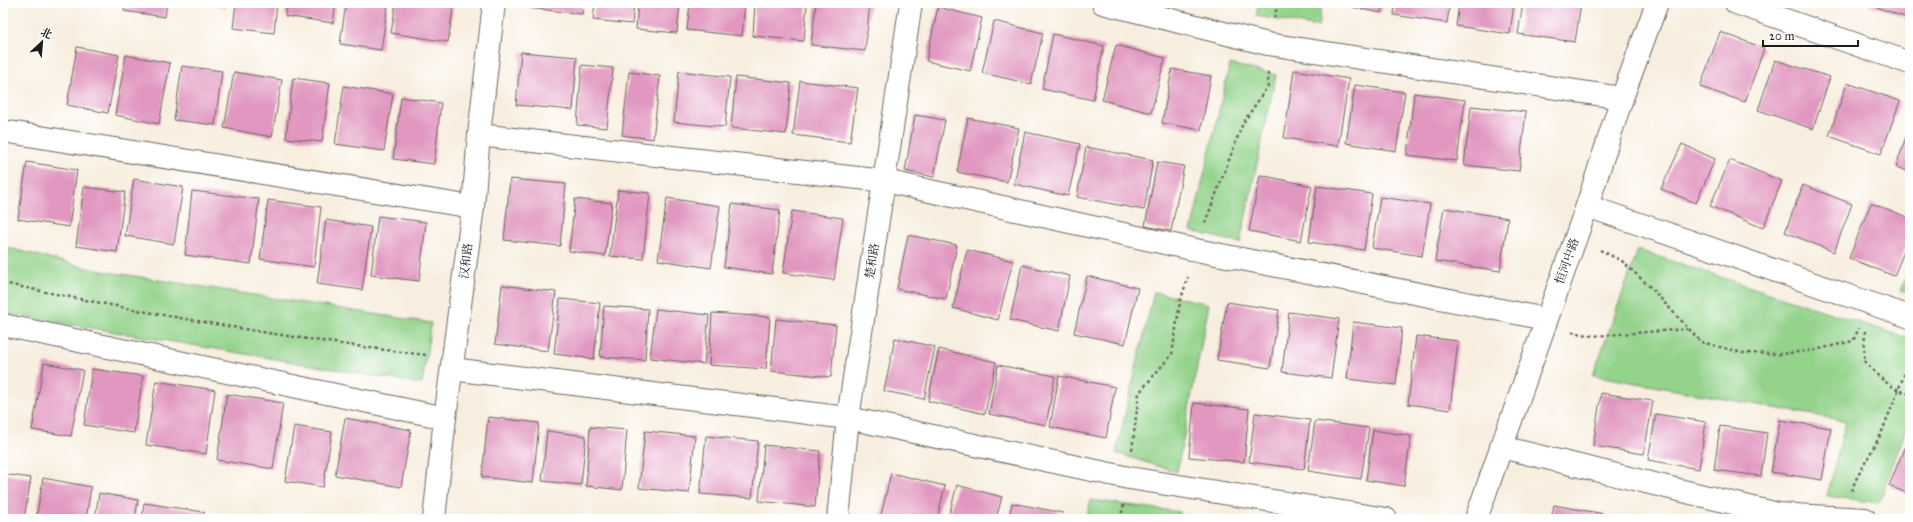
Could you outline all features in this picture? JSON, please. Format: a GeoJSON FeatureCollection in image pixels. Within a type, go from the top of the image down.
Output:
{"type":"FeatureCollection","features":[{"type":"Feature","properties":{"kind":"street","name":"汉和路"},"geometry":{"type":"LineString","coordinates":[[434,519],[445,418],[473,207],[478,135],[494,3]]}},
{"type":"Feature","properties":{"kind":"street","name":"楚和路"},"geometry":{"type":"LineString","coordinates":[[838,519],[848,418],[911,3]]}},
{"type":"Feature","properties":{"kind":"street"},"geometry":{"type":"LineString","coordinates":[[1103,3],[1268,44],[1622,98]]}},
{"type":"Feature","properties":{"kind":"street","name":"恒河中路"},"geometry":{"type":"LineString","coordinates":[[1476,519],[1544,323],[1576,238],[1622,98],[1657,3]]}},
{"type":"Feature","properties":{"kind":"street"},"geometry":{"type":"LineString","coordinates":[[1736,3],[1910,63]]}},
{"type":"Feature","properties":{"kind":"street"},"geometry":{"type":"LineString","coordinates":[[3,131],[473,207]]}},
{"type":"Feature","properties":{"kind":"street"},"geometry":{"type":"LineString","coordinates":[[478,135],[885,181],[1196,250],[1544,323]]}},
{"type":"Feature","properties":{"kind":"street"},"geometry":{"type":"LineString","coordinates":[[1587,206],[1910,317]]}},
{"type":"Feature","properties":{"kind":"street"},"geometry":{"type":"LineString","coordinates":[[3,326],[445,418]]}},
{"type":"Feature","properties":{"kind":"street"},"geometry":{"type":"LineString","coordinates":[[452,364],[848,418],[1129,478],[1386,519]]}},
{"type":"Feature","properties":{"kind":"street"},"geometry":{"type":"LineString","coordinates":[[1501,447],[1778,514],[1855,518]]}},
{"type":"Feature","properties":{"kind":"path"},"geometry":{"type":"LineString","coordinates":[[1576,238],[1622,261],[1650,287],[1701,342],[1743,353],[1782,354],[1815,350],[1853,341],[1870,303]]}},
{"type":"Feature","properties":{"kind":"path"},"geometry":{"type":"LineString","coordinates":[[3,283],[103,304],[452,364]]}},
{"type":"Feature","properties":{"kind":"path"},"geometry":{"type":"LineString","coordinates":[[1870,303],[1864,342],[1864,360],[1880,378],[1899,391],[1910,394]]}},
{"type":"Feature","properties":{"kind":"path"},"geometry":{"type":"LineString","coordinates":[[1544,323],[1593,336],[1689,329]]}},
{"type":"Feature","properties":{"kind":"path"},"geometry":{"type":"LineString","coordinates":[[1855,518],[1855,481],[1881,434],[1910,360]]}},
{"type":"Feature","properties":{"kind":"green space"},"geometry":{"type":"Polygon","coordinates":[[[1259,3],[1322,3],[1318,27],[1256,16],[1259,3]]]}},
{"type":"Feature","properties":{"kind":"green space"},"geometry":{"type":"Polygon","coordinates":[[[1230,64],[1276,75],[1240,243],[1191,231],[1230,64]]]}},
{"type":"Feature","properties":{"kind":"green space"},"geometry":{"type":"Polygon","coordinates":[[[9,248],[96,270],[431,323],[422,384],[3,313],[3,282],[9,248]]]}},
{"type":"Feature","properties":{"kind":"green space"},"geometry":{"type":"Polygon","coordinates":[[[1638,250],[1910,339],[1910,418],[1879,503],[1827,496],[1846,421],[1593,375],[1638,250]]]}},
{"type":"Feature","properties":{"kind":"green space"},"geometry":{"type":"Polygon","coordinates":[[[1910,266],[1910,293],[1901,290],[1910,266]]]}},
{"type":"Feature","properties":{"kind":"green space"},"geometry":{"type":"Polygon","coordinates":[[[1154,292],[1209,304],[1177,472],[1116,453],[1154,292]]]}},
{"type":"Feature","properties":{"kind":"green space"},"geometry":{"type":"Polygon","coordinates":[[[1091,500],[1180,512],[1180,519],[1086,519],[1091,500]]]}},
{"type":"Feature","properties":{"kind":"building"},"geometry":{"type":"Polygon","coordinates":[[[125,3],[167,3],[165,17],[124,11],[125,3]]]}},
{"type":"Feature","properties":{"kind":"building"},"geometry":{"type":"Polygon","coordinates":[[[205,3],[226,3],[226,7],[205,3]]]}},
{"type":"Feature","properties":{"kind":"building"},"geometry":{"type":"Polygon","coordinates":[[[236,3],[277,3],[274,33],[233,28],[236,3]]]}},
{"type":"Feature","properties":{"kind":"building"},"geometry":{"type":"Polygon","coordinates":[[[287,3],[336,3],[333,23],[285,16],[287,3]]]}},
{"type":"Feature","properties":{"kind":"building"},"geometry":{"type":"Polygon","coordinates":[[[346,3],[388,3],[381,50],[340,44],[346,3]]]}},
{"type":"Feature","properties":{"kind":"building"},"geometry":{"type":"Polygon","coordinates":[[[396,3],[454,3],[448,42],[391,33],[396,3]]]}},
{"type":"Feature","properties":{"kind":"building"},"geometry":{"type":"Polygon","coordinates":[[[530,3],[583,3],[582,14],[530,8],[530,3]]]}},
{"type":"Feature","properties":{"kind":"building"},"geometry":{"type":"Polygon","coordinates":[[[595,3],[634,3],[632,24],[593,20],[595,3]]]}},
{"type":"Feature","properties":{"kind":"building"},"geometry":{"type":"Polygon","coordinates":[[[638,3],[680,3],[677,33],[636,29],[638,3]]]}},
{"type":"Feature","properties":{"kind":"building"},"geometry":{"type":"Polygon","coordinates":[[[690,3],[745,3],[742,36],[687,30],[690,3]]]}},
{"type":"Feature","properties":{"kind":"building"},"geometry":{"type":"Polygon","coordinates":[[[755,3],[807,3],[804,41],[753,36],[755,3]]]}},
{"type":"Feature","properties":{"kind":"building"},"geometry":{"type":"Polygon","coordinates":[[[816,3],[870,3],[865,51],[811,45],[816,3]]]}},
{"type":"Feature","properties":{"kind":"building"},"geometry":{"type":"Polygon","coordinates":[[[1332,3],[1383,3],[1381,13],[1332,3]]]}},
{"type":"Feature","properties":{"kind":"building"},"geometry":{"type":"Polygon","coordinates":[[[1395,3],[1450,3],[1447,23],[1394,15],[1395,3]]]}},
{"type":"Feature","properties":{"kind":"building"},"geometry":{"type":"Polygon","coordinates":[[[1459,3],[1514,3],[1510,34],[1456,26],[1459,3]]]}},
{"type":"Feature","properties":{"kind":"building"},"geometry":{"type":"Polygon","coordinates":[[[1523,3],[1581,3],[1575,42],[1518,34],[1523,3]]]}},
{"type":"Feature","properties":{"kind":"building"},"geometry":{"type":"Polygon","coordinates":[[[1865,3],[1910,3],[1910,19],[1865,3]]]}},
{"type":"Feature","properties":{"kind":"building"},"geometry":{"type":"Polygon","coordinates":[[[938,7],[982,18],[970,71],[926,61],[938,7]]]}},
{"type":"Feature","properties":{"kind":"building"},"geometry":{"type":"Polygon","coordinates":[[[994,21],[1043,33],[1031,84],[982,73],[994,21]]]}},
{"type":"Feature","properties":{"kind":"building"},"geometry":{"type":"Polygon","coordinates":[[[1720,32],[1764,48],[1745,102],[1700,87],[1720,32]]]}},
{"type":"Feature","properties":{"kind":"building"},"geometry":{"type":"Polygon","coordinates":[[[1053,34],[1104,46],[1093,100],[1042,89],[1053,34]]]}},
{"type":"Feature","properties":{"kind":"building"},"geometry":{"type":"Polygon","coordinates":[[[1116,45],[1165,58],[1151,113],[1102,100],[1116,45]]]}},
{"type":"Feature","properties":{"kind":"building"},"geometry":{"type":"Polygon","coordinates":[[[77,47],[119,55],[108,113],[67,105],[77,47]]]}},
{"type":"Feature","properties":{"kind":"building"},"geometry":{"type":"Polygon","coordinates":[[[521,52],[577,57],[573,110],[516,105],[521,52]]]}},
{"type":"Feature","properties":{"kind":"building"},"geometry":{"type":"Polygon","coordinates":[[[126,55],[170,63],[159,124],[115,115],[126,55]]]}},
{"type":"Feature","properties":{"kind":"building"},"geometry":{"type":"Polygon","coordinates":[[[1775,60],[1830,77],[1813,129],[1758,110],[1775,60]]]}},
{"type":"Feature","properties":{"kind":"building"},"geometry":{"type":"Polygon","coordinates":[[[582,65],[613,68],[607,128],[577,125],[582,65]]]}},
{"type":"Feature","properties":{"kind":"building"},"geometry":{"type":"Polygon","coordinates":[[[182,66],[222,71],[215,125],[174,120],[182,66]]]}},
{"type":"Feature","properties":{"kind":"building"},"geometry":{"type":"Polygon","coordinates":[[[1172,69],[1211,76],[1201,130],[1162,123],[1172,69]]]}},
{"type":"Feature","properties":{"kind":"building"},"geometry":{"type":"Polygon","coordinates":[[[1294,70],[1349,79],[1338,146],[1284,138],[1294,70]]]}},
{"type":"Feature","properties":{"kind":"building"},"geometry":{"type":"Polygon","coordinates":[[[679,71],[730,77],[725,127],[674,122],[679,71]]]}},
{"type":"Feature","properties":{"kind":"building"},"geometry":{"type":"Polygon","coordinates":[[[234,72],[282,80],[272,137],[224,128],[234,72]]]}},
{"type":"Feature","properties":{"kind":"building"},"geometry":{"type":"Polygon","coordinates":[[[629,72],[660,76],[653,139],[622,135],[629,72]]]}},
{"type":"Feature","properties":{"kind":"building"},"geometry":{"type":"Polygon","coordinates":[[[736,77],[791,83],[786,134],[731,128],[736,77]]]}},
{"type":"Feature","properties":{"kind":"building"},"geometry":{"type":"Polygon","coordinates":[[[293,78],[330,83],[322,142],[286,138],[293,78]]]}},
{"type":"Feature","properties":{"kind":"building"},"geometry":{"type":"Polygon","coordinates":[[[800,81],[858,88],[850,142],[793,135],[800,81]]]}},
{"type":"Feature","properties":{"kind":"building"},"geometry":{"type":"Polygon","coordinates":[[[1847,83],[1900,101],[1881,154],[1829,136],[1847,83]]]}},
{"type":"Feature","properties":{"kind":"building"},"geometry":{"type":"Polygon","coordinates":[[[1355,85],[1405,92],[1396,151],[1346,143],[1355,85]]]}},
{"type":"Feature","properties":{"kind":"building"},"geometry":{"type":"Polygon","coordinates":[[[344,86],[393,94],[384,151],[335,144],[344,86]]]}},
{"type":"Feature","properties":{"kind":"building"},"geometry":{"type":"Polygon","coordinates":[[[1414,93],[1465,100],[1457,161],[1407,155],[1414,93]]]}},
{"type":"Feature","properties":{"kind":"building"},"geometry":{"type":"Polygon","coordinates":[[[401,97],[441,103],[434,164],[393,159],[401,97]]]}},
{"type":"Feature","properties":{"kind":"building"},"geometry":{"type":"Polygon","coordinates":[[[1471,106],[1526,112],[1519,171],[1464,165],[1471,106]]]}},
{"type":"Feature","properties":{"kind":"building"},"geometry":{"type":"Polygon","coordinates":[[[915,115],[945,120],[934,177],[905,171],[915,115]]]}},
{"type":"Feature","properties":{"kind":"building"},"geometry":{"type":"Polygon","coordinates":[[[968,118],[1019,128],[1007,182],[957,172],[968,118]]]}},
{"type":"Feature","properties":{"kind":"building"},"geometry":{"type":"Polygon","coordinates":[[[1910,125],[1910,172],[1896,167],[1910,125]]]}},
{"type":"Feature","properties":{"kind":"building"},"geometry":{"type":"Polygon","coordinates":[[[1025,132],[1080,144],[1068,196],[1014,184],[1025,132]]]}},
{"type":"Feature","properties":{"kind":"building"},"geometry":{"type":"Polygon","coordinates":[[[1682,144],[1715,159],[1696,203],[1661,189],[1682,144]]]}},
{"type":"Feature","properties":{"kind":"building"},"geometry":{"type":"Polygon","coordinates":[[[1086,147],[1153,160],[1144,210],[1077,197],[1086,147]]]}},
{"type":"Feature","properties":{"kind":"building"},"geometry":{"type":"Polygon","coordinates":[[[1730,160],[1782,181],[1763,228],[1710,206],[1730,160]]]}},
{"type":"Feature","properties":{"kind":"building"},"geometry":{"type":"Polygon","coordinates":[[[27,162],[77,170],[69,227],[18,219],[27,162]]]}},
{"type":"Feature","properties":{"kind":"building"},"geometry":{"type":"Polygon","coordinates":[[[1157,162],[1184,166],[1171,231],[1145,226],[1157,162]]]}},
{"type":"Feature","properties":{"kind":"building"},"geometry":{"type":"Polygon","coordinates":[[[1260,175],[1312,186],[1301,241],[1249,231],[1260,175]]]}},
{"type":"Feature","properties":{"kind":"building"},"geometry":{"type":"Polygon","coordinates":[[[134,179],[183,187],[174,244],[125,236],[134,179]]]}},
{"type":"Feature","properties":{"kind":"building"},"geometry":{"type":"Polygon","coordinates":[[[510,179],[566,184],[560,246],[504,240],[510,179]]]}},
{"type":"Feature","properties":{"kind":"building"},"geometry":{"type":"Polygon","coordinates":[[[1803,185],[1852,204],[1834,252],[1785,232],[1803,185]]]}},
{"type":"Feature","properties":{"kind":"building"},"geometry":{"type":"Polygon","coordinates":[[[1317,186],[1372,194],[1364,250],[1309,242],[1317,186]]]}},
{"type":"Feature","properties":{"kind":"building"},"geometry":{"type":"Polygon","coordinates":[[[84,187],[125,192],[117,252],[76,246],[84,187]]]}},
{"type":"Feature","properties":{"kind":"building"},"geometry":{"type":"Polygon","coordinates":[[[618,190],[650,193],[643,259],[610,256],[618,190]]]}},
{"type":"Feature","properties":{"kind":"building"},"geometry":{"type":"Polygon","coordinates":[[[192,191],[259,199],[251,264],[185,255],[192,191]]]}},
{"type":"Feature","properties":{"kind":"building"},"geometry":{"type":"Polygon","coordinates":[[[1380,197],[1430,204],[1422,256],[1372,248],[1380,197]]]}},
{"type":"Feature","properties":{"kind":"building"},"geometry":{"type":"Polygon","coordinates":[[[667,198],[720,206],[711,268],[658,260],[667,198]]]}},
{"type":"Feature","properties":{"kind":"building"},"geometry":{"type":"Polygon","coordinates":[[[575,199],[612,203],[605,256],[569,251],[575,199]]]}},
{"type":"Feature","properties":{"kind":"building"},"geometry":{"type":"Polygon","coordinates":[[[268,200],[321,207],[314,267],[260,259],[268,200]]]}},
{"type":"Feature","properties":{"kind":"building"},"geometry":{"type":"Polygon","coordinates":[[[1871,203],[1910,218],[1910,237],[1894,276],[1849,258],[1871,203]]]}},
{"type":"Feature","properties":{"kind":"building"},"geometry":{"type":"Polygon","coordinates":[[[732,204],[780,210],[772,274],[724,267],[732,204]]]}},
{"type":"Feature","properties":{"kind":"building"},"geometry":{"type":"Polygon","coordinates":[[[1444,208],[1508,218],[1500,271],[1435,261],[1444,208]]]}},
{"type":"Feature","properties":{"kind":"building"},"geometry":{"type":"Polygon","coordinates":[[[792,211],[843,218],[834,280],[783,273],[792,211]]]}},
{"type":"Feature","properties":{"kind":"building"},"geometry":{"type":"Polygon","coordinates":[[[378,216],[426,222],[419,281],[371,275],[378,216]]]}},
{"type":"Feature","properties":{"kind":"building"},"geometry":{"type":"Polygon","coordinates":[[[326,220],[371,227],[362,290],[317,284],[326,220]]]}},
{"type":"Feature","properties":{"kind":"building"},"geometry":{"type":"Polygon","coordinates":[[[908,235],[957,245],[946,299],[897,289],[908,235]]]}},
{"type":"Feature","properties":{"kind":"building"},"geometry":{"type":"Polygon","coordinates":[[[967,250],[1013,261],[998,320],[953,308],[967,250]]]}},
{"type":"Feature","properties":{"kind":"building"},"geometry":{"type":"Polygon","coordinates":[[[1022,265],[1070,276],[1059,331],[1010,320],[1022,265]]]}},
{"type":"Feature","properties":{"kind":"building"},"geometry":{"type":"Polygon","coordinates":[[[1087,276],[1138,288],[1125,344],[1074,333],[1087,276]]]}},
{"type":"Feature","properties":{"kind":"building"},"geometry":{"type":"Polygon","coordinates":[[[502,285],[556,292],[548,351],[495,344],[502,285]]]}},
{"type":"Feature","properties":{"kind":"building"},"geometry":{"type":"Polygon","coordinates":[[[560,299],[600,303],[594,359],[554,354],[560,299]]]}},
{"type":"Feature","properties":{"kind":"building"},"geometry":{"type":"Polygon","coordinates":[[[1227,302],[1279,310],[1270,368],[1217,360],[1227,302]]]}},
{"type":"Feature","properties":{"kind":"building"},"geometry":{"type":"Polygon","coordinates":[[[604,306],[648,309],[645,360],[600,357],[604,306]]]}},
{"type":"Feature","properties":{"kind":"building"},"geometry":{"type":"Polygon","coordinates":[[[656,309],[709,315],[704,364],[650,358],[656,309]]]}},
{"type":"Feature","properties":{"kind":"building"},"geometry":{"type":"Polygon","coordinates":[[[1289,312],[1339,319],[1331,378],[1282,372],[1289,312]]]}},
{"type":"Feature","properties":{"kind":"building"},"geometry":{"type":"Polygon","coordinates":[[[712,313],[770,317],[766,369],[709,365],[712,313]]]}},
{"type":"Feature","properties":{"kind":"building"},"geometry":{"type":"Polygon","coordinates":[[[776,319],[836,325],[831,377],[771,371],[776,319]]]}},
{"type":"Feature","properties":{"kind":"building"},"geometry":{"type":"Polygon","coordinates":[[[1353,322],[1402,328],[1396,385],[1347,379],[1353,322]]]}},
{"type":"Feature","properties":{"kind":"building"},"geometry":{"type":"Polygon","coordinates":[[[1416,336],[1458,341],[1450,410],[1408,404],[1416,336]]]}},
{"type":"Feature","properties":{"kind":"building"},"geometry":{"type":"Polygon","coordinates":[[[895,338],[935,347],[924,399],[884,391],[895,338]]]}},
{"type":"Feature","properties":{"kind":"building"},"geometry":{"type":"Polygon","coordinates":[[[939,349],[996,362],[985,414],[928,401],[939,349]]]}},
{"type":"Feature","properties":{"kind":"building"},"geometry":{"type":"Polygon","coordinates":[[[44,363],[83,370],[71,436],[32,430],[44,363]]]}},
{"type":"Feature","properties":{"kind":"building"},"geometry":{"type":"Polygon","coordinates":[[[998,365],[1055,376],[1046,425],[989,414],[998,365]]]}},
{"type":"Feature","properties":{"kind":"building"},"geometry":{"type":"Polygon","coordinates":[[[92,369],[143,376],[134,433],[84,425],[92,369]]]}},
{"type":"Feature","properties":{"kind":"building"},"geometry":{"type":"Polygon","coordinates":[[[1059,376],[1115,387],[1106,438],[1050,427],[1059,376]]]}},
{"type":"Feature","properties":{"kind":"building"},"geometry":{"type":"Polygon","coordinates":[[[156,381],[215,390],[206,454],[146,445],[156,381]]]}},
{"type":"Feature","properties":{"kind":"building"},"geometry":{"type":"Polygon","coordinates":[[[1601,393],[1653,401],[1644,454],[1593,446],[1601,393]]]}},
{"type":"Feature","properties":{"kind":"building"},"geometry":{"type":"Polygon","coordinates":[[[227,394],[283,403],[273,469],[217,460],[227,394]]]}},
{"type":"Feature","properties":{"kind":"building"},"geometry":{"type":"Polygon","coordinates":[[[1194,403],[1249,409],[1244,462],[1189,457],[1194,403]]]}},
{"type":"Feature","properties":{"kind":"building"},"geometry":{"type":"Polygon","coordinates":[[[1255,413],[1310,420],[1304,469],[1249,462],[1255,413]]]}},
{"type":"Feature","properties":{"kind":"building"},"geometry":{"type":"Polygon","coordinates":[[[1656,414],[1706,422],[1699,469],[1648,460],[1656,414]]]}},
{"type":"Feature","properties":{"kind":"building"},"geometry":{"type":"Polygon","coordinates":[[[488,417],[539,423],[533,483],[482,477],[488,417]]]}},
{"type":"Feature","properties":{"kind":"building"},"geometry":{"type":"Polygon","coordinates":[[[345,418],[411,430],[401,487],[335,475],[345,418]]]}},
{"type":"Feature","properties":{"kind":"building"},"geometry":{"type":"Polygon","coordinates":[[[1780,420],[1831,428],[1822,480],[1771,472],[1780,420]]]}},
{"type":"Feature","properties":{"kind":"building"},"geometry":{"type":"Polygon","coordinates":[[[1315,421],[1369,428],[1361,479],[1308,471],[1315,421]]]}},
{"type":"Feature","properties":{"kind":"building"},"geometry":{"type":"Polygon","coordinates":[[[294,426],[332,432],[323,487],[285,481],[294,426]]]}},
{"type":"Feature","properties":{"kind":"building"},"geometry":{"type":"Polygon","coordinates":[[[1720,426],[1767,433],[1761,476],[1714,470],[1720,426]]]}},
{"type":"Feature","properties":{"kind":"building"},"geometry":{"type":"Polygon","coordinates":[[[590,427],[627,430],[622,490],[586,486],[590,427]]]}},
{"type":"Feature","properties":{"kind":"building"},"geometry":{"type":"Polygon","coordinates":[[[1373,430],[1411,436],[1404,486],[1366,480],[1373,430]]]}},
{"type":"Feature","properties":{"kind":"building"},"geometry":{"type":"Polygon","coordinates":[[[547,431],[586,436],[581,485],[542,481],[547,431]]]}},
{"type":"Feature","properties":{"kind":"building"},"geometry":{"type":"Polygon","coordinates":[[[645,431],[695,436],[689,493],[639,488],[645,431]]]}},
{"type":"Feature","properties":{"kind":"building"},"geometry":{"type":"Polygon","coordinates":[[[706,436],[758,441],[752,498],[700,494],[706,436]]]}},
{"type":"Feature","properties":{"kind":"building"},"geometry":{"type":"Polygon","coordinates":[[[1909,436],[1910,437],[1910,494],[1889,486],[1909,436]]]}},
{"type":"Feature","properties":{"kind":"building"},"geometry":{"type":"Polygon","coordinates":[[[764,445],[820,451],[815,507],[759,501],[764,445]]]}},
{"type":"Feature","properties":{"kind":"building"},"geometry":{"type":"Polygon","coordinates":[[[891,473],[945,486],[937,519],[880,519],[891,473]]]}},
{"type":"Feature","properties":{"kind":"building"},"geometry":{"type":"Polygon","coordinates":[[[3,474],[31,478],[24,519],[3,519],[3,474]]]}},
{"type":"Feature","properties":{"kind":"building"},"geometry":{"type":"Polygon","coordinates":[[[43,478],[91,487],[86,519],[36,519],[43,478]]]}},
{"type":"Feature","properties":{"kind":"building"},"geometry":{"type":"Polygon","coordinates":[[[957,485],[1002,497],[996,519],[948,519],[957,485]]]}},
{"type":"Feature","properties":{"kind":"building"},"geometry":{"type":"Polygon","coordinates":[[[99,493],[138,500],[135,519],[95,519],[99,493]]]}},
{"type":"Feature","properties":{"kind":"building"},"geometry":{"type":"Polygon","coordinates":[[[144,503],[204,512],[203,519],[142,519],[144,503]]]}},
{"type":"Feature","properties":{"kind":"building"},"geometry":{"type":"Polygon","coordinates":[[[1012,503],[1063,513],[1062,519],[1009,519],[1012,503]]]}},
{"type":"Feature","properties":{"kind":"building"},"geometry":{"type":"Polygon","coordinates":[[[1554,505],[1604,514],[1603,519],[1551,519],[1554,505]]]}}]}
